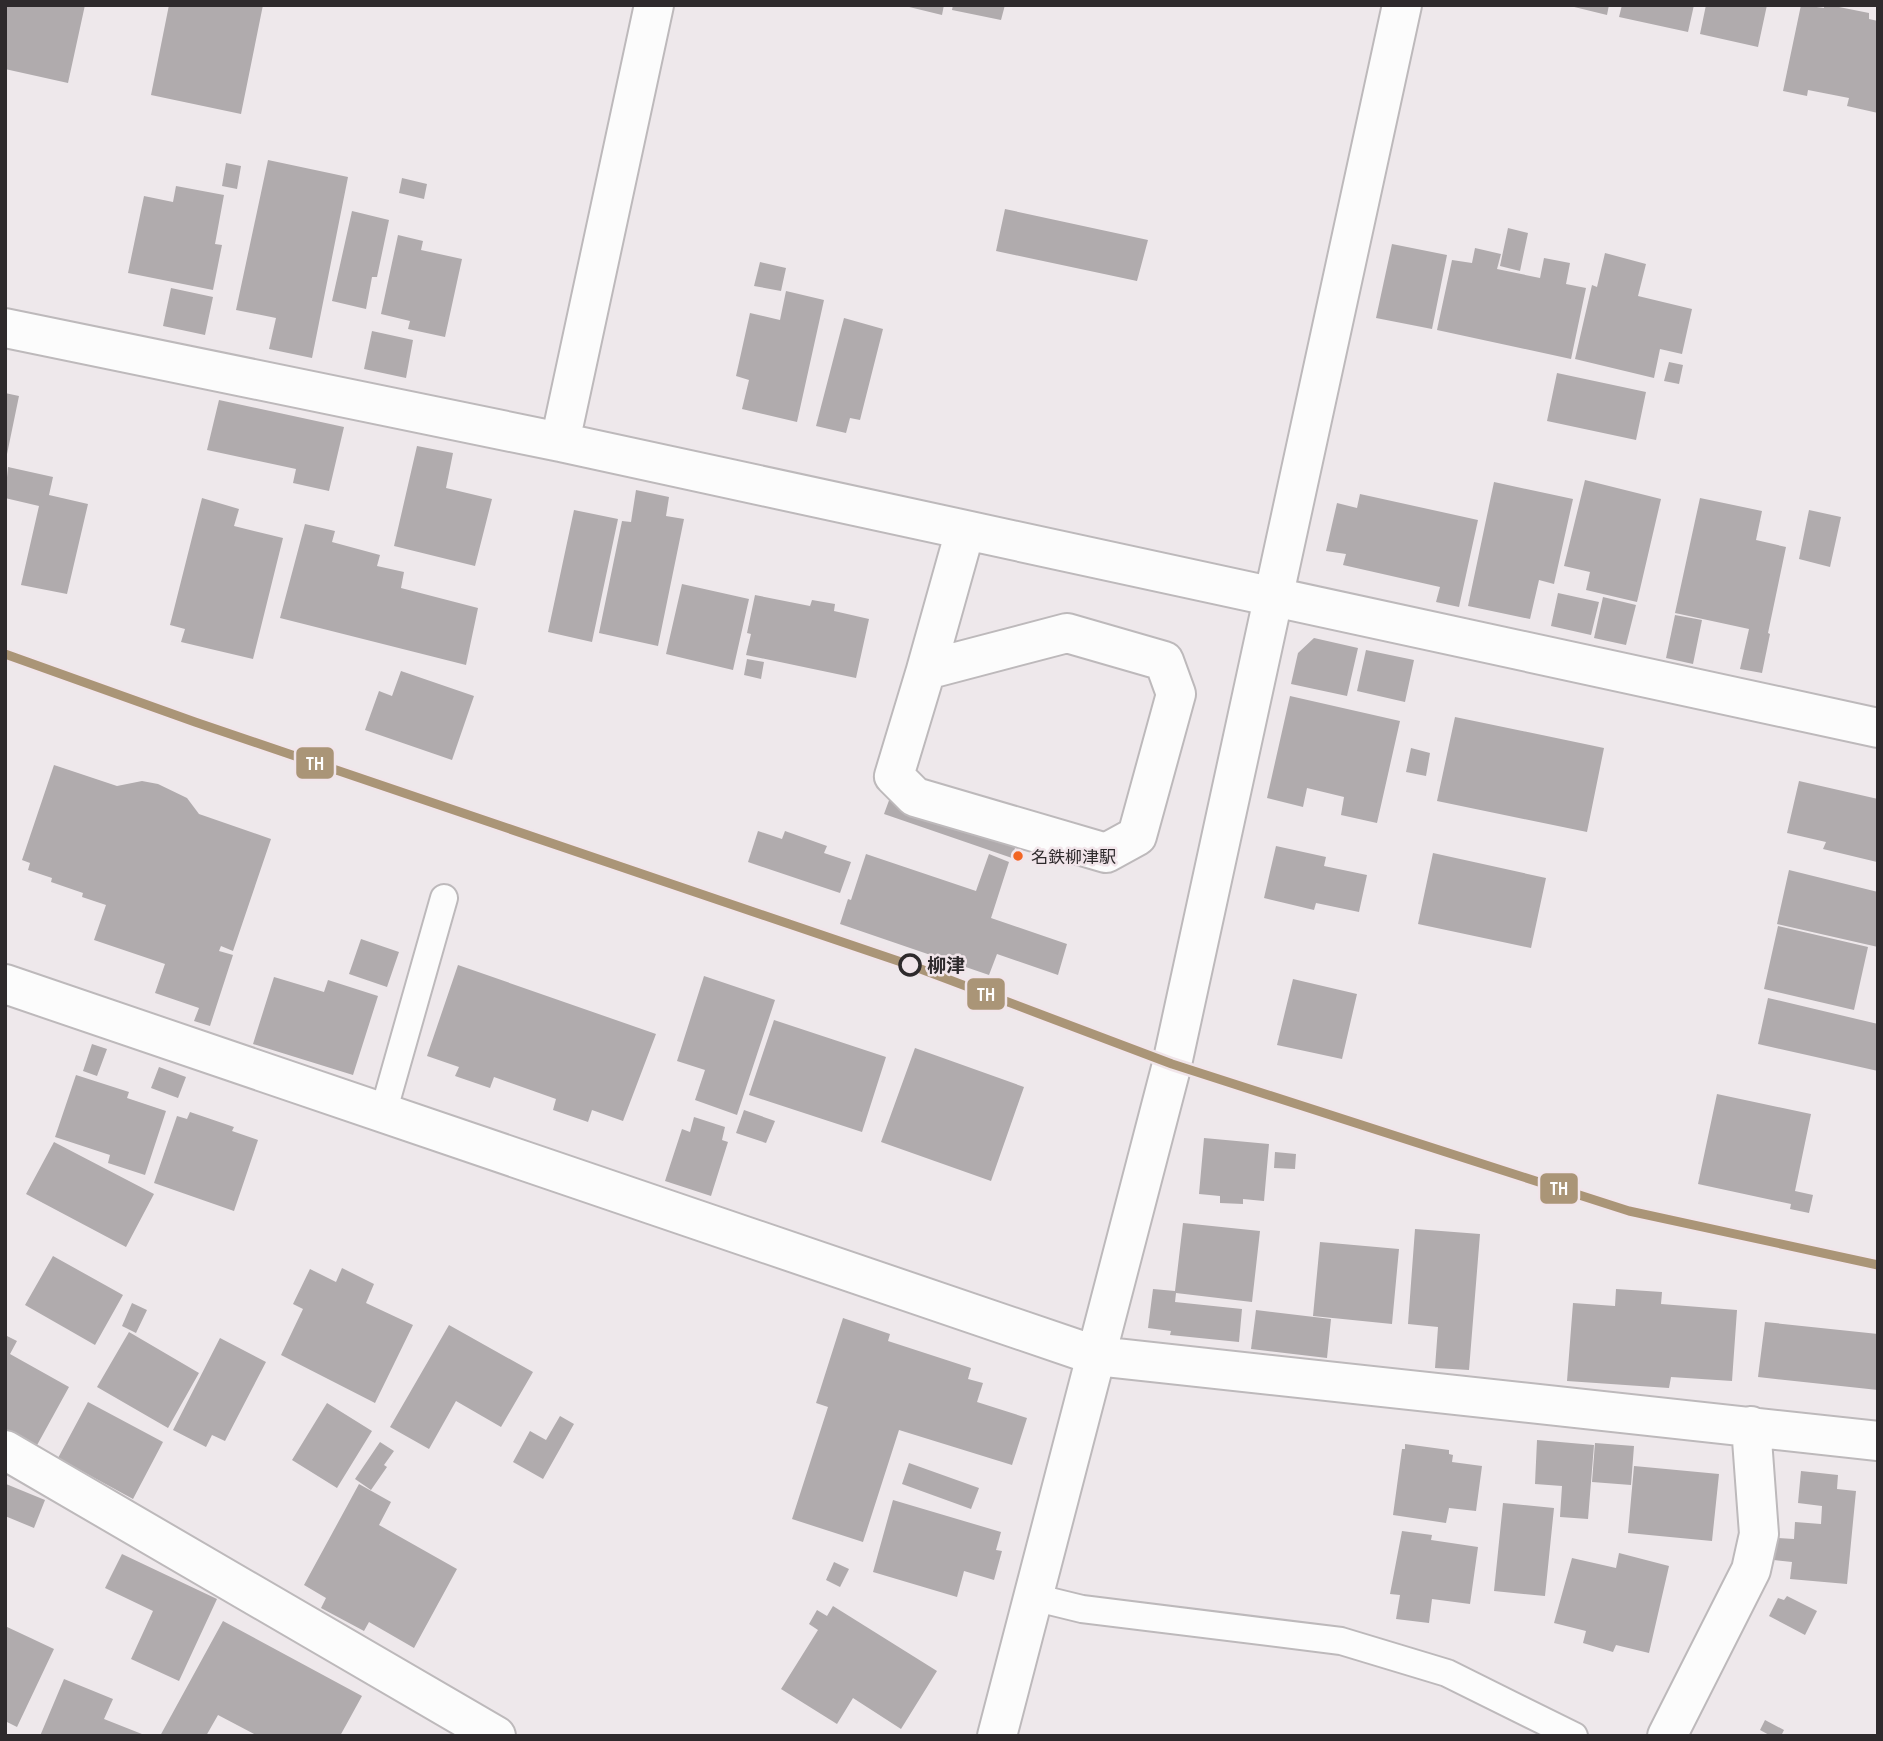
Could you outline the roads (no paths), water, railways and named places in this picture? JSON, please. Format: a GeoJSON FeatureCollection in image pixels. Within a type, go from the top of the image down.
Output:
{"type":"FeatureCollection","features":[{"type":"Feature","properties":{"kind":"street"},"geometry":{"type":"LineString","coordinates":[[560,442],[654,5]]}},
{"type":"Feature","properties":{"kind":"street"},"geometry":{"type":"LineString","coordinates":[[997,1736],[1172,1064],[1402,5]]}},
{"type":"Feature","properties":{"kind":"street"},"geometry":{"type":"LineString","coordinates":[[5,328],[560,442],[1878,728]]}},
{"type":"Feature","properties":{"kind":"street"},"geometry":{"type":"LineString","coordinates":[[926,670],[1067,633],[1164,661],[1176,694],[1137,836],[1106,853],[915,797],[894,776],[965,531]]}},
{"type":"Feature","properties":{"kind":"street"},"geometry":{"type":"LineString","coordinates":[[5,984],[1097,1356],[1878,1441]]}},
{"type":"Feature","properties":{"kind":"street"},"geometry":{"type":"LineString","coordinates":[[1667,1736],[1751,1570],[1759,1534],[1751,1426]]}},
{"type":"Feature","properties":{"kind":"street"},"geometry":{"type":"LineString","coordinates":[[5,1450],[496,1736]]}},
{"type":"Feature","properties":{"kind":"lane"},"geometry":{"type":"LineString","coordinates":[[383,1113],[444,898]]}},
{"type":"Feature","properties":{"kind":"lane"},"geometry":{"type":"LineString","coordinates":[[1033,1597],[1082,1609],[1341,1641],[1447,1674],[1574,1736]]}},
{"type":"Feature","properties":{"kind":"place","name":"名鉄柳津駅"},"geometry":{"type":"Point","coordinates":[1018,856]}},
{"type":"Feature","properties":{"kind":"place","name":"柳津"},"geometry":{"type":"Point","coordinates":[910,965]}}]}
